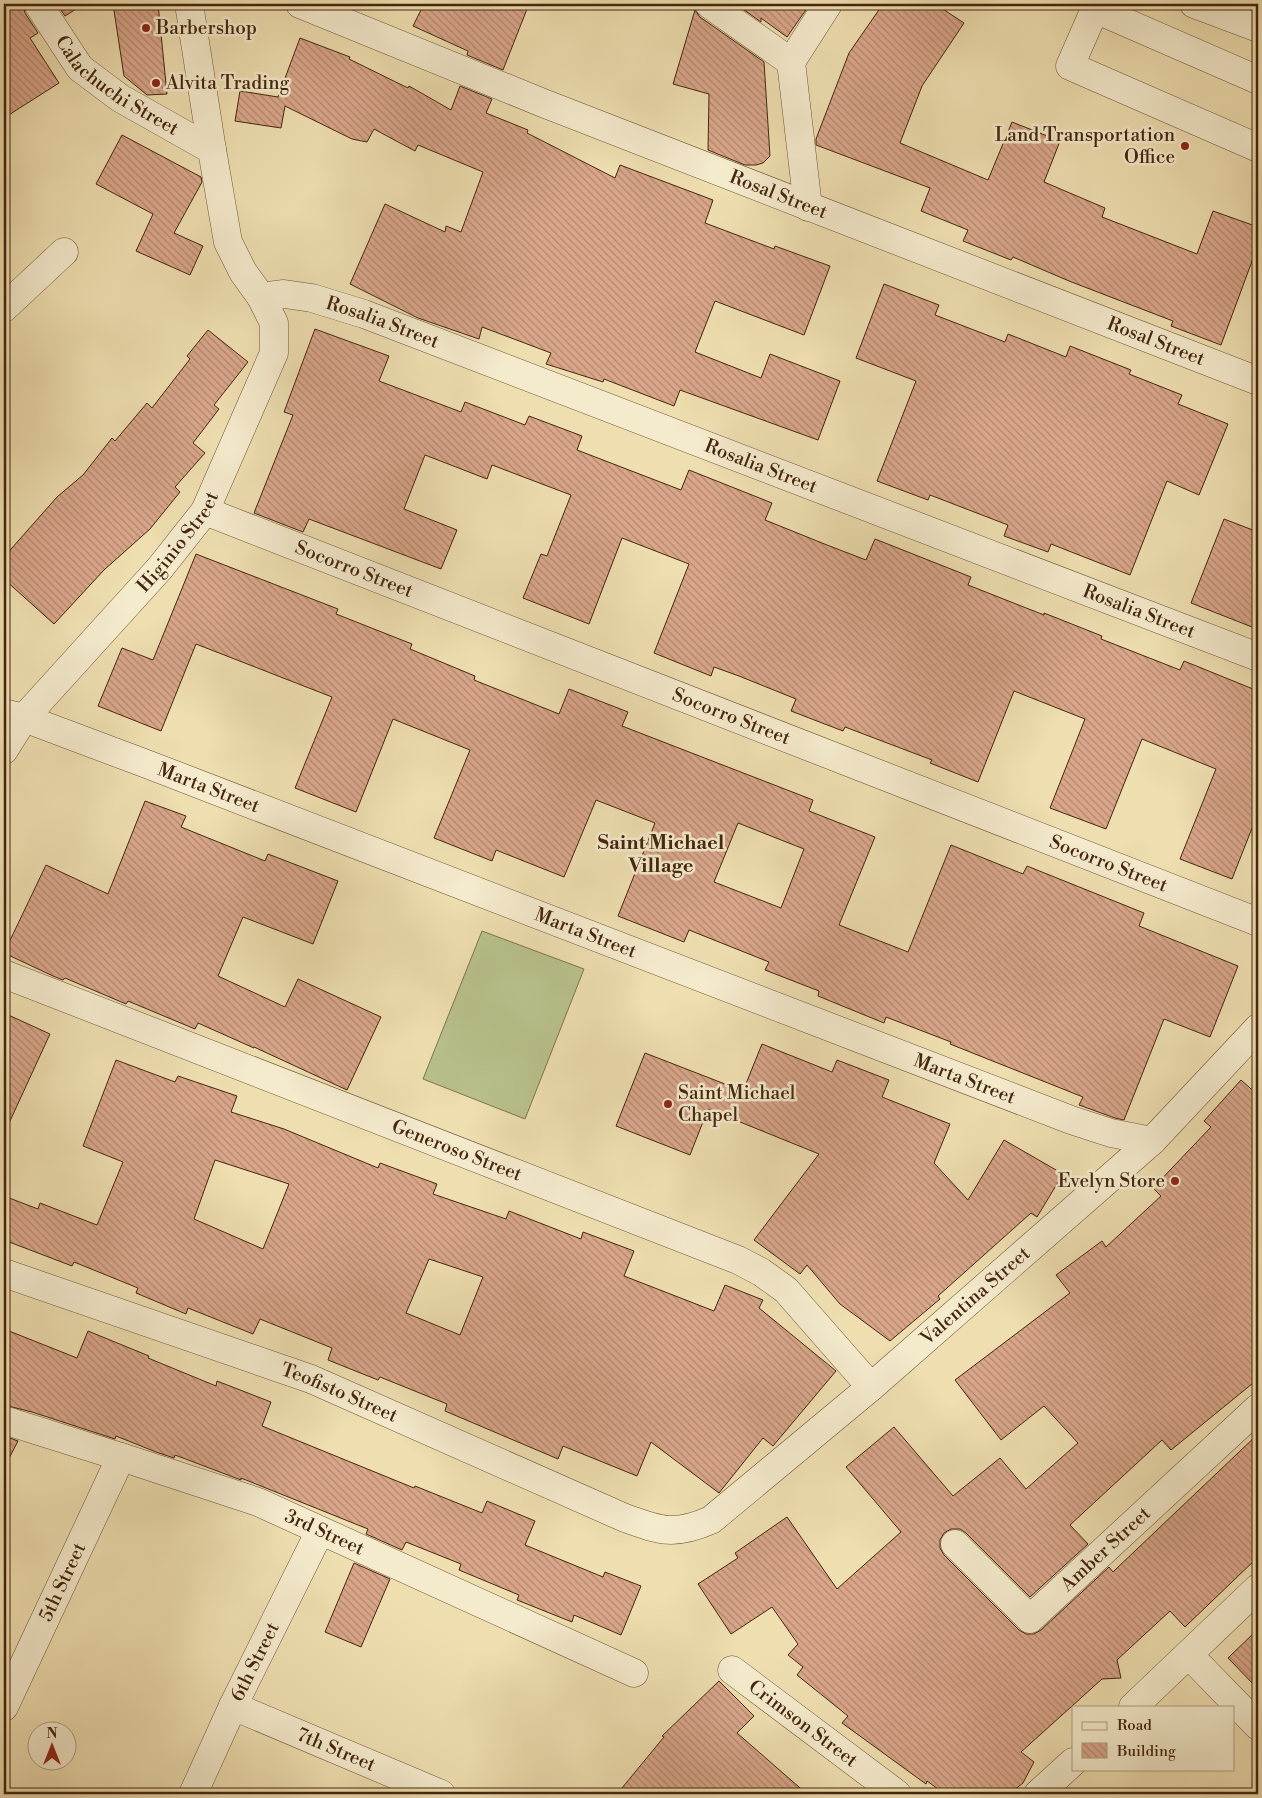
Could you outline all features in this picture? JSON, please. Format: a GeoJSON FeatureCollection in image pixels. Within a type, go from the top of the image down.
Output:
{"type":"FeatureCollection","features":[{"type":"Feature","properties":{"kind":"street","name":"Calachuchi Street"},"geometry":{"type":"LineString","coordinates":[[38,4],[80,68],[120,98],[212,150]]}},
{"type":"Feature","properties":{"kind":"street","name":"Higinio Street"},"geometry":{"type":"LineString","coordinates":[[4,750],[14,716],[160,568],[204,511],[274,353],[274,323],[261,296],[243,272],[228,242],[189,4]]}},
{"type":"Feature","properties":{"kind":"street","name":"Rosal Street"},"geometry":{"type":"LineString","coordinates":[[300,4],[534,100],[1258,381]]}},
{"type":"Feature","properties":{"kind":"street"},"geometry":{"type":"LineString","coordinates":[[709,4],[791,62]]}},
{"type":"Feature","properties":{"kind":"street"},"geometry":{"type":"LineString","coordinates":[[808,207],[791,62],[828,4]]}},
{"type":"Feature","properties":{"kind":"street"},"geometry":{"type":"LineString","coordinates":[[1194,4],[1258,28]]}},
{"type":"Feature","properties":{"kind":"street"},"geometry":{"type":"LineString","coordinates":[[1258,80],[1096,6],[1070,66],[1258,148]]}},
{"type":"Feature","properties":{"kind":"street"},"geometry":{"type":"LineString","coordinates":[[4,308],[64,252]]}},
{"type":"Feature","properties":{"kind":"street","name":"Rosalia Street"},"geometry":{"type":"LineString","coordinates":[[261,296],[284,294],[312,298],[364,314],[1258,657]]}},
{"type":"Feature","properties":{"kind":"street","name":"Socorro Street"},"geometry":{"type":"LineString","coordinates":[[204,511],[1258,922]]}},
{"type":"Feature","properties":{"kind":"street","name":"Marta Street"},"geometry":{"type":"LineString","coordinates":[[14,716],[1071,1120],[1111,1133],[1152,1141]]}},
{"type":"Feature","properties":{"kind":"street","name":"Generoso Street"},"geometry":{"type":"LineString","coordinates":[[4,974],[738,1260],[761,1272],[786,1290],[870,1386]]}},
{"type":"Feature","properties":{"kind":"street","name":"Valentina Street"},"geometry":{"type":"LineString","coordinates":[[668,1531],[692,1528],[711,1520],[870,1386],[1152,1141],[1258,1028]]}},
{"type":"Feature","properties":{"kind":"street","name":"Teofisto Street"},"geometry":{"type":"LineString","coordinates":[[4,1272],[311,1379],[625,1518],[646,1526],[668,1531]]}},
{"type":"Feature","properties":{"kind":"street","name":"Amber Street"},"geometry":{"type":"LineString","coordinates":[[955,1544],[1030,1619],[1258,1408]]}},
{"type":"Feature","properties":{"kind":"street","name":"3rd Street"},"geometry":{"type":"LineString","coordinates":[[4,1420],[258,1502],[634,1673]]}},
{"type":"Feature","properties":{"kind":"street","name":"5th Street"},"geometry":{"type":"LineString","coordinates":[[4,1707],[121,1457]]}},
{"type":"Feature","properties":{"kind":"street","name":"6th Street"},"geometry":{"type":"LineString","coordinates":[[193,1794],[233,1706],[320,1530]]}},
{"type":"Feature","properties":{"kind":"street"},"geometry":{"type":"LineString","coordinates":[[1134,1706],[1258,1588]]}},
{"type":"Feature","properties":{"kind":"street"},"geometry":{"type":"LineString","coordinates":[[1189,1655],[1258,1726]]}},
{"type":"Feature","properties":{"kind":"street","name":"Crimson Street"},"geometry":{"type":"LineString","coordinates":[[732,1670],[896,1794]]}},
{"type":"Feature","properties":{"kind":"street","name":"7th Street"},"geometry":{"type":"LineString","coordinates":[[233,1706],[440,1794]]}},
{"type":"Feature","properties":{"kind":"street"},"geometry":{"type":"LineString","coordinates":[[1038,1794],[1072,1763]]}},
{"type":"Feature","properties":{"kind":"green space"},"geometry":{"type":"Polygon","coordinates":[[[482,931],[584,969],[525,1119],[423,1079],[482,931]]]}},
{"type":"Feature","properties":{"kind":"building"},"geometry":{"type":"Polygon","coordinates":[[[4,4],[23,4],[25,13],[38,33],[30,38],[59,83],[4,118],[4,4]]]}},
{"type":"Feature","properties":{"kind":"building"},"geometry":{"type":"Polygon","coordinates":[[[57,4],[84,4],[65,16],[57,4]]]}},
{"type":"Feature","properties":{"kind":"building"},"geometry":{"type":"Polygon","coordinates":[[[113,4],[158,4],[167,94],[147,95],[124,76],[113,4]]]}},
{"type":"Feature","properties":{"kind":"building"},"geometry":{"type":"Polygon","coordinates":[[[424,4],[529,4],[503,70],[467,55],[468,51],[413,26],[424,4]]]}},
{"type":"Feature","properties":{"kind":"building"},"geometry":{"type":"Polygon","coordinates":[[[736,4],[810,4],[787,37],[761,18],[761,22],[736,4]]]}},
{"type":"Feature","properties":{"kind":"building"},"geometry":{"type":"Polygon","coordinates":[[[883,4],[935,4],[964,23],[922,86],[900,143],[988,180],[1012,122],[1060,141],[1044,182],[1105,208],[1102,217],[1197,254],[1213,211],[1258,227],[1258,245],[1221,345],[1171,326],[1173,321],[1013,257],[1011,260],[963,241],[968,230],[921,211],[930,188],[816,145],[816,139],[849,53],[883,4]]]}},
{"type":"Feature","properties":{"kind":"building"},"geometry":{"type":"Polygon","coordinates":[[[695,10],[700,17],[764,62],[770,156],[763,163],[745,165],[708,150],[709,94],[673,84],[695,10]]]}},
{"type":"Feature","properties":{"kind":"building"},"geometry":{"type":"Polygon","coordinates":[[[300,38],[350,57],[349,59],[408,88],[409,86],[451,110],[460,86],[492,99],[486,113],[528,130],[527,133],[615,178],[620,165],[713,200],[705,223],[774,249],[775,246],[830,266],[804,335],[715,301],[695,352],[761,378],[770,354],[840,381],[818,440],[680,390],[674,406],[604,379],[603,382],[546,364],[551,353],[482,327],[479,339],[418,318],[350,284],[385,204],[445,232],[446,226],[461,232],[483,172],[418,145],[415,151],[374,129],[367,142],[352,139],[285,106],[281,128],[235,121],[240,91],[278,97],[300,38]]]}},
{"type":"Feature","properties":{"kind":"building"},"geometry":{"type":"Polygon","coordinates":[[[122,135],[201,177],[202,182],[174,233],[203,246],[190,275],[136,251],[153,214],[96,184],[122,135]]]}},
{"type":"Feature","properties":{"kind":"building"},"geometry":{"type":"Polygon","coordinates":[[[884,284],[939,305],[935,315],[1005,342],[1008,334],[1066,357],[1070,346],[1131,370],[1129,374],[1182,395],[1178,404],[1228,424],[1199,495],[1167,481],[1130,575],[1051,544],[1048,552],[1004,536],[1008,525],[930,495],[928,500],[877,481],[916,381],[856,358],[884,284]]]}},
{"type":"Feature","properties":{"kind":"building"},"geometry":{"type":"Polygon","coordinates":[[[315,329],[389,356],[379,381],[461,412],[465,402],[525,425],[529,416],[582,436],[577,450],[681,490],[689,470],[772,503],[765,520],[827,545],[866,560],[875,539],[971,577],[968,585],[1102,636],[1101,639],[1180,670],[1184,661],[1258,691],[1258,813],[1232,879],[1180,859],[1216,769],[1142,739],[1106,829],[1050,808],[1085,719],[1014,691],[978,782],[930,763],[932,760],[845,727],[843,731],[791,711],[796,699],[739,676],[714,667],[711,676],[654,653],[689,564],[622,538],[589,624],[523,598],[541,554],[547,556],[571,495],[492,465],[487,479],[425,455],[404,509],[457,530],[441,569],[309,519],[303,532],[254,513],[293,415],[284,412],[315,329]]]}},
{"type":"Feature","properties":{"kind":"building"},"geometry":{"type":"Polygon","coordinates":[[[208,330],[248,362],[214,405],[219,409],[193,443],[205,453],[175,487],[180,492],[150,529],[104,570],[54,624],[4,579],[4,557],[57,497],[83,475],[112,438],[115,441],[147,403],[152,408],[190,359],[187,356],[208,330]]]}},
{"type":"Feature","properties":{"kind":"building"},"geometry":{"type":"Polygon","coordinates":[[[1224,519],[1258,532],[1258,611],[1252,627],[1191,603],[1224,519]]]}},
{"type":"Feature","properties":{"kind":"building"},"geometry":{"type":"Polygon","coordinates":[[[196,554],[338,609],[336,614],[412,644],[410,649],[475,676],[474,680],[559,714],[569,689],[628,712],[622,726],[813,800],[809,811],[875,837],[839,925],[908,952],[951,845],[1023,874],[1027,866],[1144,913],[1139,926],[1238,966],[1210,1037],[1164,1019],[1124,1120],[1115,1118],[1079,1105],[1083,1097],[950,1044],[951,1042],[886,1017],[884,1023],[818,996],[819,991],[765,970],[769,962],[689,930],[684,942],[618,916],[655,823],[596,800],[564,877],[496,850],[492,861],[434,838],[470,750],[393,719],[356,812],[295,788],[332,697],[196,644],[161,731],[98,706],[122,648],[153,660],[196,554]],[[738,823],[714,882],[781,908],[804,849],[738,823]]]}},
{"type":"Feature","properties":{"kind":"building"},"geometry":{"type":"Polygon","coordinates":[[[145,801],[186,816],[181,827],[265,861],[268,854],[338,881],[313,944],[243,917],[218,976],[285,1007],[298,979],[381,1017],[347,1090],[198,1023],[195,1029],[128,1001],[126,1004],[65,978],[63,980],[4,953],[46,865],[108,894],[145,801]]]}},
{"type":"Feature","properties":{"kind":"building"},"geometry":{"type":"Polygon","coordinates":[[[4,1013],[50,1034],[4,1134],[4,1013]]]}},
{"type":"Feature","properties":{"kind":"building"},"geometry":{"type":"Polygon","coordinates":[[[762,1044],[832,1072],[837,1060],[889,1080],[882,1097],[950,1124],[934,1163],[968,1200],[1004,1140],[1063,1174],[1037,1217],[1031,1213],[938,1296],[940,1299],[890,1341],[840,1304],[807,1265],[800,1274],[754,1240],[819,1154],[708,1109],[690,1155],[616,1126],[645,1053],[743,1091],[762,1044]]]}},
{"type":"Feature","properties":{"kind":"building"},"geometry":{"type":"Polygon","coordinates":[[[116,1060],[175,1082],[178,1076],[237,1096],[231,1112],[284,1129],[378,1168],[380,1163],[437,1184],[433,1194],[506,1219],[509,1211],[581,1239],[583,1232],[634,1251],[624,1276],[714,1311],[725,1285],[763,1300],[759,1308],[836,1371],[773,1446],[763,1438],[719,1493],[651,1442],[637,1476],[563,1446],[558,1459],[445,1411],[447,1404],[380,1377],[378,1380],[328,1360],[332,1348],[260,1319],[253,1334],[188,1308],[186,1314],[136,1293],[138,1288],[74,1262],[72,1266],[4,1240],[4,1196],[38,1209],[40,1203],[97,1225],[123,1162],[83,1146],[116,1060]],[[215,1160],[194,1219],[263,1249],[289,1184],[215,1160]],[[429,1259],[406,1313],[460,1335],[483,1277],[429,1259]]]}},
{"type":"Feature","properties":{"kind":"building"},"geometry":{"type":"Polygon","coordinates":[[[1241,1080],[1258,1095],[1258,1379],[1171,1450],[1162,1440],[1070,1525],[1088,1544],[1030,1597],[960,1529],[951,1529],[944,1533],[940,1540],[940,1548],[944,1555],[1019,1630],[1026,1634],[1034,1634],[1041,1630],[1109,1567],[1113,1572],[1258,1434],[1258,1557],[1185,1627],[1170,1611],[1117,1660],[1121,1678],[1102,1679],[1021,1752],[1034,1762],[1023,1783],[1009,1794],[945,1794],[927,1781],[926,1784],[842,1723],[848,1716],[797,1675],[803,1667],[788,1655],[798,1644],[772,1607],[731,1634],[698,1584],[738,1558],[735,1553],[787,1517],[837,1589],[901,1532],[846,1467],[894,1427],[953,1496],[1000,1458],[1026,1489],[1078,1443],[1044,1406],[1001,1440],[955,1380],[1070,1293],[1056,1275],[1102,1241],[1106,1247],[1161,1196],[1153,1188],[1211,1127],[1204,1121],[1241,1080]]]}},
{"type":"Feature","properties":{"kind":"building"},"geometry":{"type":"Polygon","coordinates":[[[4,1329],[77,1358],[88,1331],[216,1386],[217,1381],[271,1402],[262,1426],[414,1488],[415,1486],[482,1513],[487,1501],[535,1521],[525,1545],[603,1577],[605,1572],[641,1586],[621,1635],[574,1615],[572,1622],[517,1600],[519,1595],[459,1570],[461,1564],[406,1542],[402,1550],[366,1534],[368,1529],[241,1478],[241,1480],[175,1455],[174,1458],[156,1452],[116,1436],[115,1439],[32,1412],[4,1405],[4,1329]]]}},
{"type":"Feature","properties":{"kind":"building"},"geometry":{"type":"Polygon","coordinates":[[[4,1436],[18,1441],[4,1468],[4,1436]]]}},
{"type":"Feature","properties":{"kind":"building"},"geometry":{"type":"Polygon","coordinates":[[[354,1563],[390,1579],[361,1647],[325,1632],[354,1563]]]}},
{"type":"Feature","properties":{"kind":"building"},"geometry":{"type":"Polygon","coordinates":[[[1258,1629],[1258,1689],[1228,1658],[1258,1629]]]}},
{"type":"Feature","properties":{"kind":"building"},"geometry":{"type":"Polygon","coordinates":[[[719,1681],[754,1716],[737,1733],[807,1794],[617,1794],[664,1737],[662,1736],[719,1681]]]}},
{"type":"Feature","properties":{"kind":"place","name":"Barbershop"},"geometry":{"type":"Point","coordinates":[146,28]}},
{"type":"Feature","properties":{"kind":"place","name":"Alvita Trading"},"geometry":{"type":"Point","coordinates":[156,83]}},
{"type":"Feature","properties":{"kind":"place","name":"Land Transportation Office"},"geometry":{"type":"Point","coordinates":[1185,146]}},
{"type":"Feature","properties":{"kind":"place","name":"Saint Michael Chapel"},"geometry":{"type":"Point","coordinates":[668,1104]}},
{"type":"Feature","properties":{"kind":"place","name":"Evelyn Store"},"geometry":{"type":"Point","coordinates":[1175,1181]}},
{"type":"Feature","properties":{"kind":"district","name":"Saint Michael Village"},"geometry":{"type":"Point","coordinates":[661,854]}}]}
